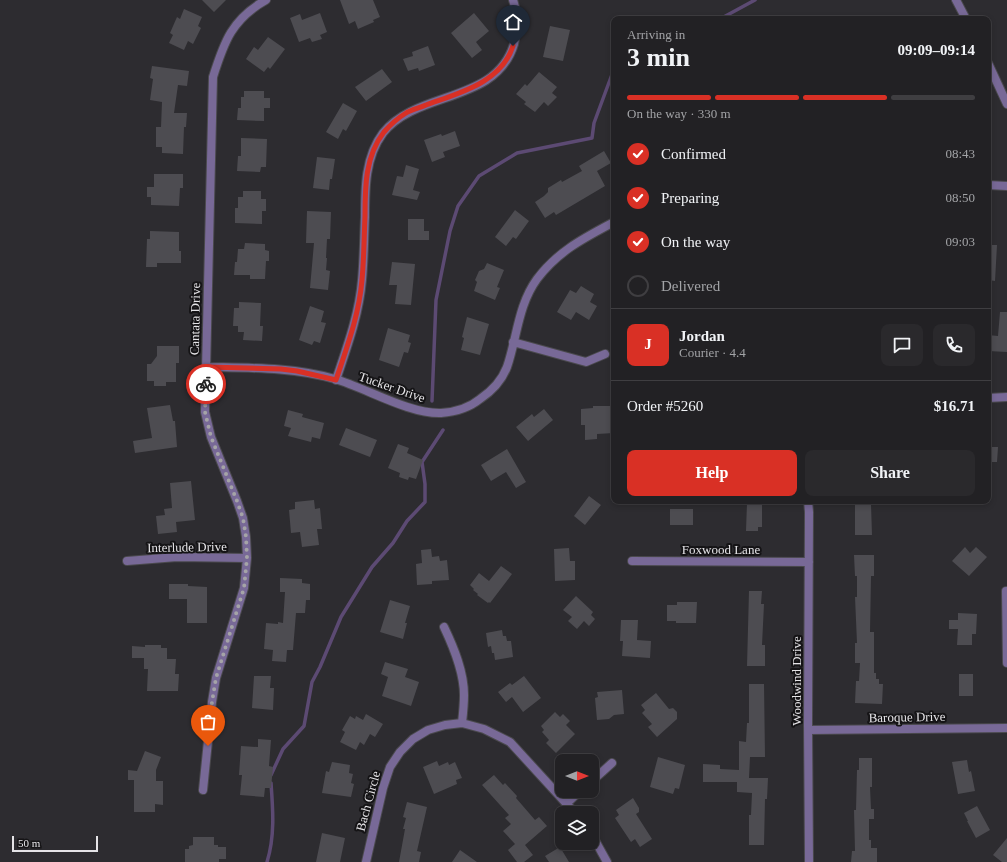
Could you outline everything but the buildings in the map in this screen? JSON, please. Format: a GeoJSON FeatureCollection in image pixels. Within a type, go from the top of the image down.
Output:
{"type":"FeatureCollection","features":[{"type":"Feature","properties":{"kind":"street","name":"Cantata Drive"},"geometry":{"type":"LineString","coordinates":[[203,790],[215,683],[244,588],[247,558],[243,518],[211,437],[205,412],[213,77],[219,57],[228,36],[253,8],[266,0]]}},
{"type":"Feature","properties":{"kind":"street"},"geometry":{"type":"LineString","coordinates":[[336,380],[351,335],[360,294],[364,247],[366,177],[372,154],[382,134],[393,122],[406,113],[474,87],[489,79],[501,67],[512,51],[518,31],[516,10],[513,0]]}},
{"type":"Feature","properties":{"kind":"street"},"geometry":{"type":"LineString","coordinates":[[956,0],[964,16]]}},
{"type":"Feature","properties":{"kind":"street"},"geometry":{"type":"LineString","coordinates":[[991,69],[1007,104]]}},
{"type":"Feature","properties":{"kind":"street"},"geometry":{"type":"LineString","coordinates":[[991,185],[1007,186]]}},
{"type":"Feature","properties":{"kind":"street","name":"Tucker Drive"},"geometry":{"type":"LineString","coordinates":[[206,367],[281,369],[297,371],[336,380],[410,408],[428,412],[441,413],[466,408],[490,392],[499,381],[506,367],[523,306],[536,280],[543,271],[553,259],[568,248],[611,224]]}},
{"type":"Feature","properties":{"kind":"street"},"geometry":{"type":"LineString","coordinates":[[513,342],[586,362],[605,354]]}},
{"type":"Feature","properties":{"kind":"street"},"geometry":{"type":"LineString","coordinates":[[991,398],[1007,397]]}},
{"type":"Feature","properties":{"kind":"street","name":"Woodwind Drive"},"geometry":{"type":"LineString","coordinates":[[809,504],[810,512],[808,730],[809,862]]}},
{"type":"Feature","properties":{"kind":"street","name":"Interlude Drive"},"geometry":{"type":"LineString","coordinates":[[127,561],[177,557],[247,558]]}},
{"type":"Feature","properties":{"kind":"street","name":"Foxwood Lane"},"geometry":{"type":"LineString","coordinates":[[632,561],[809,562]]}},
{"type":"Feature","properties":{"kind":"street"},"geometry":{"type":"LineString","coordinates":[[1006,591],[1007,661]]}},
{"type":"Feature","properties":{"kind":"street"},"geometry":{"type":"LineString","coordinates":[[444,627],[453,645],[462,674],[464,694],[462,723]]}},
{"type":"Feature","properties":{"kind":"street","name":"Bach Circle"},"geometry":{"type":"LineString","coordinates":[[366,862],[383,788],[390,767],[400,752],[413,739],[428,730],[445,725],[462,723],[484,729],[510,742],[569,806]]}},
{"type":"Feature","properties":{"kind":"street","name":"Baroque Drive"},"geometry":{"type":"LineString","coordinates":[[808,730],[1007,728]]}},
{"type":"Feature","properties":{"kind":"street"},"geometry":{"type":"LineString","coordinates":[[599,774],[612,763]]}},
{"type":"Feature","properties":{"kind":"street"},"geometry":{"type":"LineString","coordinates":[[567,803],[572,798]]}},
{"type":"Feature","properties":{"kind":"street"},"geometry":{"type":"LineString","coordinates":[[599,848],[607,862]]}},
{"type":"Feature","properties":{"kind":"waterway"},"geometry":{"type":"LineString","coordinates":[[726,16],[755,0]]}},
{"type":"Feature","properties":{"kind":"waterway"},"geometry":{"type":"LineString","coordinates":[[432,401],[436,300],[450,231],[458,206],[479,176],[517,153],[592,138],[594,123],[611,77]]}},
{"type":"Feature","properties":{"kind":"waterway"},"geometry":{"type":"LineString","coordinates":[[271,775],[283,749],[304,726],[312,682],[341,617],[372,567],[393,543],[407,521],[425,502],[425,484],[422,462],[443,430]]}},
{"type":"Feature","properties":{"kind":"waterway"},"geometry":{"type":"LineString","coordinates":[[267,862],[270,852],[272,833],[273,813],[271,783]]}},
{"type":"Feature","properties":{"kind":"way so far"},"geometry":{"type":"LineString","coordinates":[[206,384],[205,412],[211,437],[243,518],[247,558],[244,588],[216,678],[208,746]]}},
{"type":"Feature","properties":{"kind":"route"},"geometry":{"type":"LineString","coordinates":[[206,384],[206,367],[281,369],[336,380],[356,316],[362,281],[366,177],[372,153],[382,134],[393,122],[406,113],[474,87],[489,79],[501,67],[512,51],[513,46]]}}]}
